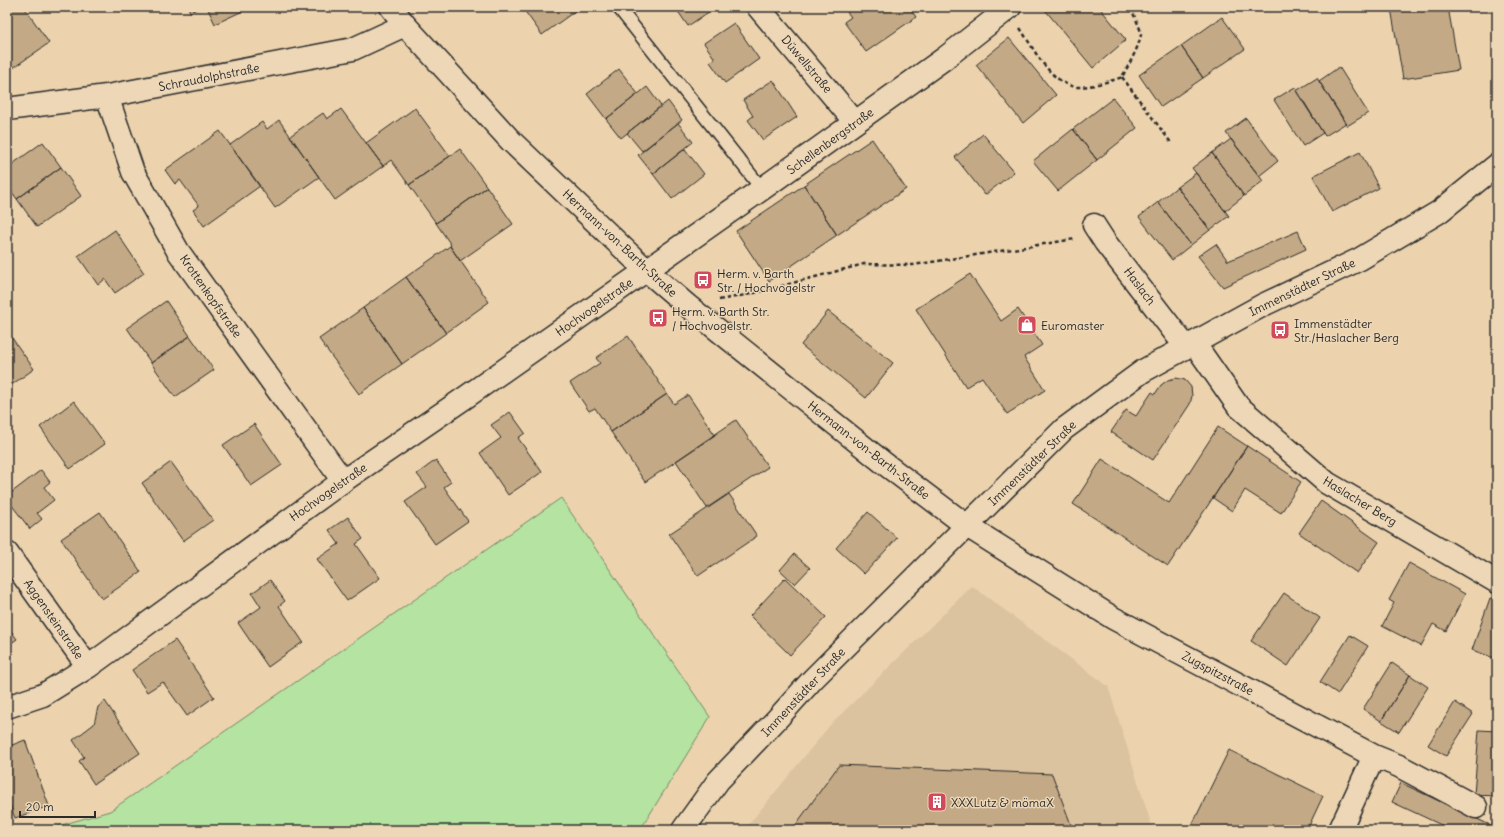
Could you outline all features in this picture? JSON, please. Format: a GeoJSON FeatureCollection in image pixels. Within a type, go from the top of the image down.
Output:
{"type":"FeatureCollection","features":[{"type":"Feature","properties":{"kind":"street","name":"Hermann-von-Barth-Straße"},"geometry":{"type":"LineString","coordinates":[[391,7],[405,25],[511,141],[646,270],[688,306],[885,464],[967,526]]}},
{"type":"Feature","properties":{"kind":"street","name":"Düwellstraße"},"geometry":{"type":"LineString","coordinates":[[758,7],[855,122]]}},
{"type":"Feature","properties":{"kind":"street","name":"Schellenbergstraße"},"geometry":{"type":"LineString","coordinates":[[646,270],[945,58],[1010,7]]}},
{"type":"Feature","properties":{"kind":"street","name":"Schraudolphstraße"},"geometry":{"type":"LineString","coordinates":[[7,109],[107,96],[353,49],[405,25]]}},
{"type":"Feature","properties":{"kind":"street","name":"Krottenkopfstraße"},"geometry":{"type":"LineString","coordinates":[[107,96],[133,172],[178,251],[343,480]]}},
{"type":"Feature","properties":{"kind":"street","name":"Immenstädter Straße"},"geometry":{"type":"LineString","coordinates":[[683,830],[718,781],[813,679],[1064,429],[1143,371],[1264,305],[1360,259],[1440,212],[1497,165]]}},
{"type":"Feature","properties":{"kind":"street","name":"Haslach"},"geometry":{"type":"LineString","coordinates":[[1100,234],[1190,345]]}},
{"type":"Feature","properties":{"kind":"street","name":"Hochvogelstraße"},"geometry":{"type":"LineString","coordinates":[[7,707],[43,695],[88,666],[343,480],[472,393],[646,270]]}},
{"type":"Feature","properties":{"kind":"street","name":"Haslacher Berg"},"geometry":{"type":"LineString","coordinates":[[1190,345],[1238,406],[1327,483],[1497,582]]}},
{"type":"Feature","properties":{"kind":"street","name":"Zugspitzstraße"},"geometry":{"type":"LineString","coordinates":[[967,526],[1113,618],[1374,756],[1399,766],[1476,807]]}},
{"type":"Feature","properties":{"kind":"street","name":"Aggensteinstraße"},"geometry":{"type":"LineString","coordinates":[[7,553],[88,666]]}},
{"type":"Feature","properties":{"kind":"street"},"geometry":{"type":"LineString","coordinates":[[1340,830],[1374,756]]}},
{"type":"Feature","properties":{"kind":"lane"},"geometry":{"type":"LineString","coordinates":[[618,7],[762,189]]}},
{"type":"Feature","properties":{"kind":"path"},"geometry":{"type":"LineString","coordinates":[[1020,29],[1044,63],[1059,80],[1077,87],[1107,82],[1122,77],[1133,58],[1141,34],[1134,13],[1130,7]]}},
{"type":"Feature","properties":{"kind":"path"},"geometry":{"type":"LineString","coordinates":[[1122,77],[1172,144]]}},
{"type":"Feature","properties":{"kind":"path"},"geometry":{"type":"LineString","coordinates":[[688,306],[751,294],[864,264],[913,265],[1100,234]]}},
{"type":"Feature","properties":{"kind":"shaded area"},"geometry":{"type":"Polygon","coordinates":[[[972,586],[1108,686],[1153,830],[744,830],[831,724],[972,586]]]}},
{"type":"Feature","properties":{"kind":"green space"},"geometry":{"type":"Polygon","coordinates":[[[561,498],[710,717],[640,830],[44,830],[110,811],[561,498]]]}},
{"type":"Feature","properties":{"kind":"building"},"geometry":{"type":"Polygon","coordinates":[[[7,7],[24,7],[49,43],[13,68],[7,59],[7,7]]]}},
{"type":"Feature","properties":{"kind":"building"},"geometry":{"type":"Polygon","coordinates":[[[188,7],[201,7],[190,12],[188,7]]]}},
{"type":"Feature","properties":{"kind":"building"},"geometry":{"type":"Polygon","coordinates":[[[207,7],[248,7],[249,8],[215,24],[207,7]]]}},
{"type":"Feature","properties":{"kind":"building"},"geometry":{"type":"Polygon","coordinates":[[[529,7],[572,7],[575,11],[542,35],[524,10],[529,7]]]}},
{"type":"Feature","properties":{"kind":"building"},"geometry":{"type":"Polygon","coordinates":[[[675,7],[716,7],[688,26],[675,7]]]}},
{"type":"Feature","properties":{"kind":"building"},"geometry":{"type":"Polygon","coordinates":[[[843,7],[909,7],[916,17],[866,52],[844,22],[851,17],[843,7]]]}},
{"type":"Feature","properties":{"kind":"building"},"geometry":{"type":"Polygon","coordinates":[[[1050,7],[1099,7],[1126,40],[1093,68],[1046,11],[1050,7]]]}},
{"type":"Feature","properties":{"kind":"building"},"geometry":{"type":"Polygon","coordinates":[[[1448,7],[1459,70],[1403,79],[1391,8],[1448,7]]]}},
{"type":"Feature","properties":{"kind":"building"},"geometry":{"type":"Polygon","coordinates":[[[1222,17],[1245,49],[1203,78],[1181,46],[1222,17]]]}},
{"type":"Feature","properties":{"kind":"building"},"geometry":{"type":"Polygon","coordinates":[[[734,23],[759,59],[725,83],[710,62],[715,59],[704,43],[734,23]]]}},
{"type":"Feature","properties":{"kind":"building"},"geometry":{"type":"Polygon","coordinates":[[[1009,38],[1056,95],[1023,123],[976,65],[1009,38]]]}},
{"type":"Feature","properties":{"kind":"building"},"geometry":{"type":"Polygon","coordinates":[[[1181,46],[1203,78],[1161,107],[1139,75],[1181,46]]]}},
{"type":"Feature","properties":{"kind":"building"},"geometry":{"type":"Polygon","coordinates":[[[1339,67],[1368,113],[1347,126],[1319,81],[1339,67]]]}},
{"type":"Feature","properties":{"kind":"building"},"geometry":{"type":"Polygon","coordinates":[[[619,69],[638,94],[606,119],[587,94],[619,69]]]}},
{"type":"Feature","properties":{"kind":"building"},"geometry":{"type":"Polygon","coordinates":[[[1317,78],[1346,123],[1325,136],[1296,91],[1317,78]]]}},
{"type":"Feature","properties":{"kind":"building"},"geometry":{"type":"Polygon","coordinates":[[[773,80],[797,117],[763,140],[748,120],[753,116],[743,100],[773,80]]]}},
{"type":"Feature","properties":{"kind":"building"},"geometry":{"type":"Polygon","coordinates":[[[647,87],[661,106],[621,138],[606,119],[647,87]]]}},
{"type":"Feature","properties":{"kind":"building"},"geometry":{"type":"Polygon","coordinates":[[[1295,87],[1323,133],[1303,146],[1274,100],[1295,87]]]}},
{"type":"Feature","properties":{"kind":"building"},"geometry":{"type":"Polygon","coordinates":[[[1113,98],[1137,128],[1097,160],[1073,129],[1113,98]]]}},
{"type":"Feature","properties":{"kind":"building"},"geometry":{"type":"Polygon","coordinates":[[[668,101],[682,120],[642,151],[627,133],[668,101]]]}},
{"type":"Feature","properties":{"kind":"building"},"geometry":{"type":"Polygon","coordinates":[[[415,108],[450,156],[409,185],[391,160],[383,166],[366,143],[415,108]]]}},
{"type":"Feature","properties":{"kind":"building"},"geometry":{"type":"Polygon","coordinates":[[[341,109],[383,166],[335,200],[290,136],[323,113],[327,119],[341,109]]]}},
{"type":"Feature","properties":{"kind":"building"},"geometry":{"type":"Polygon","coordinates":[[[1246,118],[1278,161],[1259,176],[1226,133],[1246,118]]]}},
{"type":"Feature","properties":{"kind":"building"},"geometry":{"type":"Polygon","coordinates":[[[279,120],[319,177],[275,208],[230,145],[262,122],[267,129],[279,120]]]}},
{"type":"Feature","properties":{"kind":"building"},"geometry":{"type":"Polygon","coordinates":[[[678,123],[693,142],[653,174],[638,155],[678,123]]]}},
{"type":"Feature","properties":{"kind":"building"},"geometry":{"type":"Polygon","coordinates":[[[1073,129],[1097,160],[1058,191],[1033,161],[1073,129]]]}},
{"type":"Feature","properties":{"kind":"building"},"geometry":{"type":"Polygon","coordinates":[[[220,131],[260,186],[204,226],[193,210],[199,206],[180,180],[175,184],[165,170],[220,131]]]}},
{"type":"Feature","properties":{"kind":"building"},"geometry":{"type":"Polygon","coordinates":[[[983,134],[1014,172],[985,195],[955,157],[983,134]]]}},
{"type":"Feature","properties":{"kind":"building"},"geometry":{"type":"Polygon","coordinates":[[[872,139],[906,189],[837,235],[804,185],[872,139]]]}},
{"type":"Feature","properties":{"kind":"building"},"geometry":{"type":"Polygon","coordinates":[[[1231,139],[1263,181],[1244,196],[1212,153],[1231,139]]]}},
{"type":"Feature","properties":{"kind":"building"},"geometry":{"type":"Polygon","coordinates":[[[43,142],[61,167],[17,199],[7,185],[7,168],[43,142]]]}},
{"type":"Feature","properties":{"kind":"building"},"geometry":{"type":"Polygon","coordinates":[[[460,149],[487,187],[436,223],[409,185],[460,149]]]}},
{"type":"Feature","properties":{"kind":"building"},"geometry":{"type":"Polygon","coordinates":[[[685,149],[704,174],[672,199],[653,174],[685,149]]]}},
{"type":"Feature","properties":{"kind":"building"},"geometry":{"type":"Polygon","coordinates":[[[1360,152],[1379,188],[1332,212],[1313,176],[1360,152]]]}},
{"type":"Feature","properties":{"kind":"building"},"geometry":{"type":"Polygon","coordinates":[[[1212,153],[1244,196],[1225,211],[1192,168],[1212,153]]]}},
{"type":"Feature","properties":{"kind":"building"},"geometry":{"type":"Polygon","coordinates":[[[61,167],[81,196],[37,227],[17,199],[61,167]]]}},
{"type":"Feature","properties":{"kind":"building"},"geometry":{"type":"Polygon","coordinates":[[[1196,173],[1229,216],[1210,230],[1177,187],[1196,173]]]}},
{"type":"Feature","properties":{"kind":"building"},"geometry":{"type":"Polygon","coordinates":[[[804,185],[837,235],[769,281],[736,231],[804,185]]]}},
{"type":"Feature","properties":{"kind":"building"},"geometry":{"type":"Polygon","coordinates":[[[487,187],[513,224],[460,261],[436,223],[487,187]]]}},
{"type":"Feature","properties":{"kind":"building"},"geometry":{"type":"Polygon","coordinates":[[[1177,187],[1210,230],[1191,245],[1158,202],[1177,187]]]}},
{"type":"Feature","properties":{"kind":"building"},"geometry":{"type":"Polygon","coordinates":[[[1158,202],[1191,245],[1172,260],[1139,217],[1158,202]]]}},
{"type":"Feature","properties":{"kind":"building"},"geometry":{"type":"Polygon","coordinates":[[[115,230],[144,273],[115,293],[105,279],[98,285],[78,256],[115,230]]]}},
{"type":"Feature","properties":{"kind":"building"},"geometry":{"type":"Polygon","coordinates":[[[1298,231],[1306,249],[1223,287],[1198,256],[1216,244],[1228,261],[1298,231]]]}},
{"type":"Feature","properties":{"kind":"building"},"geometry":{"type":"Polygon","coordinates":[[[450,246],[489,302],[446,333],[406,277],[450,246]]]}},
{"type":"Feature","properties":{"kind":"building"},"geometry":{"type":"Polygon","coordinates":[[[970,274],[1001,321],[1018,309],[1042,345],[1024,357],[1045,390],[1007,414],[982,377],[966,387],[916,309],[970,274]]]}},
{"type":"Feature","properties":{"kind":"building"},"geometry":{"type":"Polygon","coordinates":[[[406,277],[446,333],[402,364],[363,308],[406,277]]]}},
{"type":"Feature","properties":{"kind":"building"},"geometry":{"type":"Polygon","coordinates":[[[166,301],[190,336],[151,363],[127,328],[166,301]]]}},
{"type":"Feature","properties":{"kind":"building"},"geometry":{"type":"Polygon","coordinates":[[[363,308],[402,364],[359,394],[319,339],[363,308]]]}},
{"type":"Feature","properties":{"kind":"building"},"geometry":{"type":"Polygon","coordinates":[[[828,311],[893,363],[866,398],[801,345],[828,311]]]}},
{"type":"Feature","properties":{"kind":"building"},"geometry":{"type":"Polygon","coordinates":[[[7,331],[34,369],[7,388],[7,331]]]}},
{"type":"Feature","properties":{"kind":"building"},"geometry":{"type":"Polygon","coordinates":[[[190,336],[214,370],[175,397],[151,363],[190,336]]]}},
{"type":"Feature","properties":{"kind":"building"},"geometry":{"type":"Polygon","coordinates":[[[628,336],[667,394],[611,432],[595,408],[589,411],[570,383],[600,363],[596,358],[628,336]]]}},
{"type":"Feature","properties":{"kind":"building"},"geometry":{"type":"Polygon","coordinates":[[[1176,378],[1185,380],[1191,387],[1192,396],[1190,404],[1153,460],[1111,432],[1126,410],[1136,416],[1152,392],[1155,394],[1161,385],[1168,380],[1176,378]]]}},
{"type":"Feature","properties":{"kind":"building"},"geometry":{"type":"Polygon","coordinates":[[[667,394],[674,404],[688,395],[715,435],[645,482],[611,432],[667,394]]]}},
{"type":"Feature","properties":{"kind":"building"},"geometry":{"type":"Polygon","coordinates":[[[74,401],[105,444],[70,469],[40,427],[74,401]]]}},
{"type":"Feature","properties":{"kind":"building"},"geometry":{"type":"Polygon","coordinates":[[[510,412],[525,433],[518,438],[542,472],[508,495],[480,453],[501,438],[491,425],[510,412]]]}},
{"type":"Feature","properties":{"kind":"building"},"geometry":{"type":"Polygon","coordinates":[[[736,420],[768,467],[707,508],[676,461],[736,420]]]}},
{"type":"Feature","properties":{"kind":"building"},"geometry":{"type":"Polygon","coordinates":[[[254,424],[282,465],[251,486],[223,445],[254,424]]]}},
{"type":"Feature","properties":{"kind":"building"},"geometry":{"type":"Polygon","coordinates":[[[1218,427],[1247,446],[1168,566],[1073,504],[1102,459],[1169,503],[1218,427]]]}},
{"type":"Feature","properties":{"kind":"building"},"geometry":{"type":"Polygon","coordinates":[[[1247,446],[1301,482],[1281,513],[1245,490],[1232,511],[1213,498],[1247,446]]]}},
{"type":"Feature","properties":{"kind":"building"},"geometry":{"type":"Polygon","coordinates":[[[436,460],[451,482],[444,487],[468,521],[435,544],[405,502],[427,487],[417,474],[436,460]]]}},
{"type":"Feature","properties":{"kind":"building"},"geometry":{"type":"Polygon","coordinates":[[[171,462],[213,520],[183,541],[142,483],[171,462]]]}},
{"type":"Feature","properties":{"kind":"building"},"geometry":{"type":"Polygon","coordinates":[[[41,470],[50,482],[44,487],[54,500],[37,513],[42,519],[30,529],[7,499],[7,496],[41,470]]]}},
{"type":"Feature","properties":{"kind":"building"},"geometry":{"type":"Polygon","coordinates":[[[729,494],[757,536],[698,576],[669,534],[729,494]]]}},
{"type":"Feature","properties":{"kind":"building"},"geometry":{"type":"Polygon","coordinates":[[[1321,501],[1379,542],[1357,573],[1299,533],[1321,501]]]}},
{"type":"Feature","properties":{"kind":"building"},"geometry":{"type":"Polygon","coordinates":[[[100,512],[141,572],[102,599],[61,539],[100,512]]]}},
{"type":"Feature","properties":{"kind":"building"},"geometry":{"type":"Polygon","coordinates":[[[868,512],[897,538],[864,574],[836,548],[868,512]]]}},
{"type":"Feature","properties":{"kind":"building"},"geometry":{"type":"Polygon","coordinates":[[[348,517],[363,539],[356,544],[380,578],[347,601],[317,559],[339,544],[329,530],[348,517]]]}},
{"type":"Feature","properties":{"kind":"building"},"geometry":{"type":"Polygon","coordinates":[[[794,554],[810,568],[795,584],[780,570],[794,554]]]}},
{"type":"Feature","properties":{"kind":"building"},"geometry":{"type":"Polygon","coordinates":[[[1409,563],[1465,594],[1446,631],[1433,624],[1421,646],[1382,626],[1394,603],[1389,600],[1409,563]]]}},
{"type":"Feature","properties":{"kind":"building"},"geometry":{"type":"Polygon","coordinates":[[[785,578],[826,617],[790,655],[750,616],[785,578]]]}},
{"type":"Feature","properties":{"kind":"building"},"geometry":{"type":"Polygon","coordinates":[[[270,580],[285,601],[279,606],[303,642],[268,667],[238,623],[261,607],[252,593],[270,580]]]}},
{"type":"Feature","properties":{"kind":"building"},"geometry":{"type":"Polygon","coordinates":[[[1284,593],[1320,618],[1288,666],[1251,641],[1284,593]]]}},
{"type":"Feature","properties":{"kind":"building"},"geometry":{"type":"Polygon","coordinates":[[[1490,598],[1497,600],[1497,659],[1472,650],[1490,598]]]}},
{"type":"Feature","properties":{"kind":"building"},"geometry":{"type":"Polygon","coordinates":[[[7,626],[17,639],[7,646],[7,626]]]}},
{"type":"Feature","properties":{"kind":"building"},"geometry":{"type":"Polygon","coordinates":[[[1350,635],[1368,646],[1338,694],[1320,682],[1350,635]]]}},
{"type":"Feature","properties":{"kind":"building"},"geometry":{"type":"Polygon","coordinates":[[[175,640],[214,697],[187,716],[163,682],[147,692],[132,670],[175,640]]]}},
{"type":"Feature","properties":{"kind":"building"},"geometry":{"type":"Polygon","coordinates":[[[1392,663],[1410,675],[1381,721],[1363,709],[1392,663]]]}},
{"type":"Feature","properties":{"kind":"building"},"geometry":{"type":"Polygon","coordinates":[[[1410,675],[1428,687],[1399,732],[1381,721],[1410,675]]]}},
{"type":"Feature","properties":{"kind":"building"},"geometry":{"type":"Polygon","coordinates":[[[105,701],[140,753],[94,784],[79,761],[84,757],[73,740],[94,724],[98,707],[105,701]]]}},
{"type":"Feature","properties":{"kind":"building"},"geometry":{"type":"Polygon","coordinates":[[[1455,702],[1473,714],[1446,756],[1428,745],[1455,702]]]}},
{"type":"Feature","properties":{"kind":"building"},"geometry":{"type":"Polygon","coordinates":[[[1479,730],[1497,731],[1497,796],[1474,795],[1479,730]]]}},
{"type":"Feature","properties":{"kind":"building"},"geometry":{"type":"Polygon","coordinates":[[[25,740],[49,806],[15,818],[7,798],[7,747],[25,740]]]}},
{"type":"Feature","properties":{"kind":"building"},"geometry":{"type":"Polygon","coordinates":[[[1229,750],[1323,796],[1307,830],[1201,830],[1192,825],[1229,750]]]}},
{"type":"Feature","properties":{"kind":"building","name":"XXXLutz & mömaX"},"geometry":{"type":"Polygon","coordinates":[[[839,765],[1052,774],[1073,830],[792,830],[839,765]]]}},
{"type":"Feature","properties":{"kind":"building"},"geometry":{"type":"Polygon","coordinates":[[[1401,783],[1490,825],[1488,830],[1452,830],[1392,802],[1401,783]]]}},
{"type":"Feature","properties":{"kind":"building"},"geometry":{"type":"Polygon","coordinates":[[[1490,825],[1497,828],[1497,830],[1488,830],[1490,825]]]}},
{"type":"Feature","properties":{"kind":"place","name":"Herm. v. Barth Str. / Hochvogelstr"},"geometry":{"type":"Point","coordinates":[703,280]}},
{"type":"Feature","properties":{"kind":"place","name":"Herm. v. Barth Str. / Hochvogelstr."},"geometry":{"type":"Point","coordinates":[658,318]}},
{"type":"Feature","properties":{"kind":"place","name":"Euromaster"},"geometry":{"type":"Point","coordinates":[1027,325]}},
{"type":"Feature","properties":{"kind":"place","name":"Immenstädter Str./Haslacher Berg"},"geometry":{"type":"Point","coordinates":[1280,330]}},
{"type":"Feature","properties":{"kind":"place","name":"XXXLutz & mömaX"},"geometry":{"type":"Point","coordinates":[937,802]}}]}
